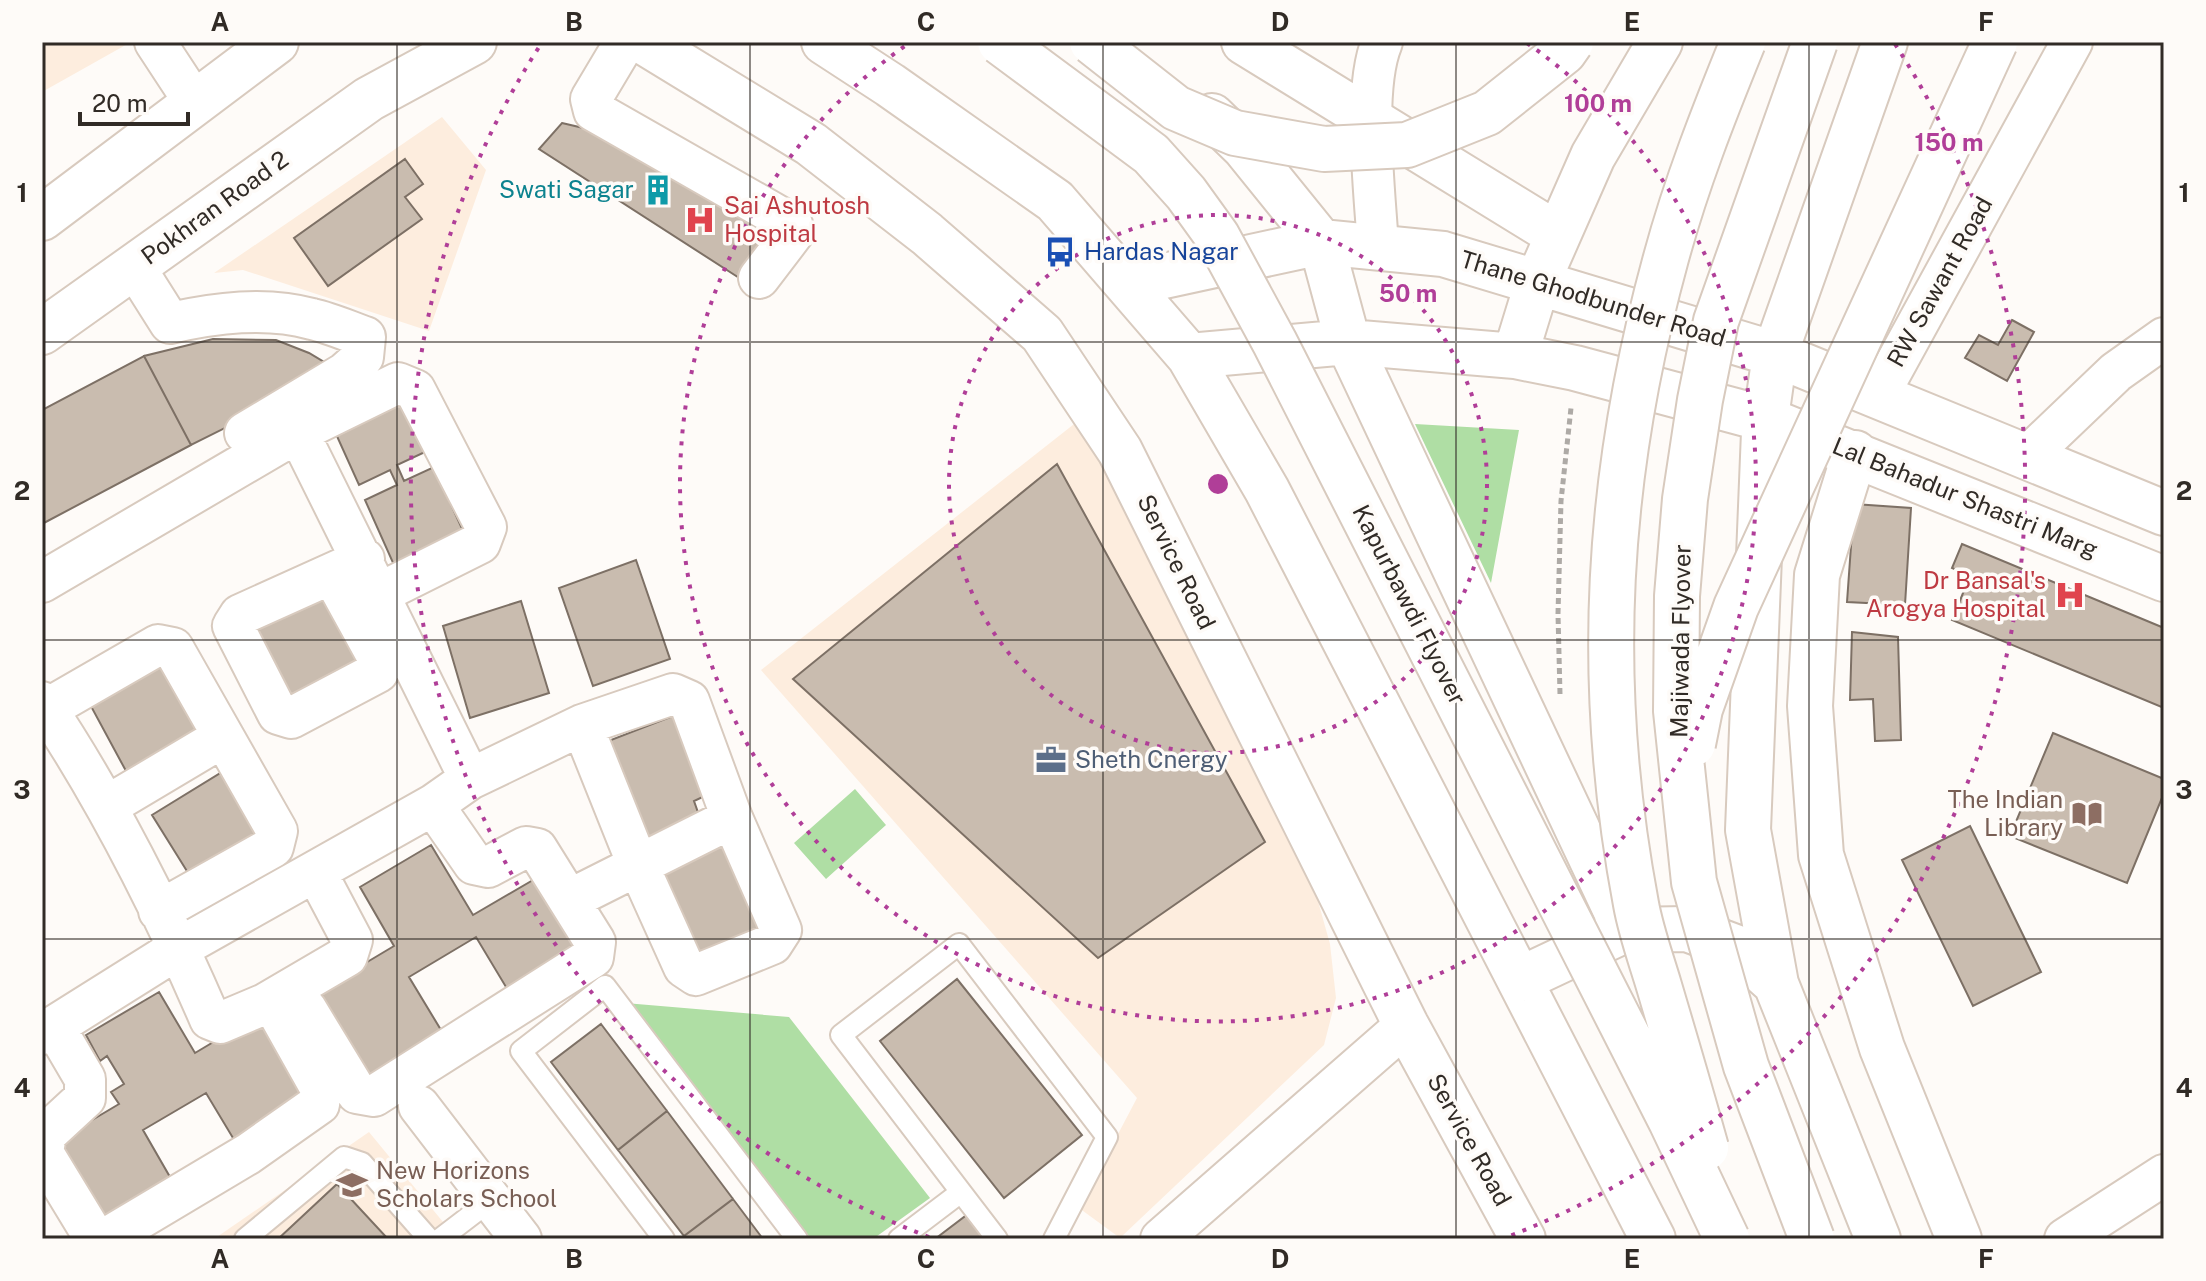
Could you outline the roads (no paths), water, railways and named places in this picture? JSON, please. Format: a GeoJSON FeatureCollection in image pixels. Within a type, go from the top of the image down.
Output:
{"type":"FeatureCollection","features":[{"type":"Feature","properties":{"kind":"main road"},"geometry":{"type":"LineString","coordinates":[[43,216],[276,42]]}},
{"type":"Feature","properties":{"kind":"main road","name":"Pokhran Road 2"},"geometry":{"type":"LineString","coordinates":[[42,332],[369,99],[474,42]]}},
{"type":"Feature","properties":{"kind":"main road","name":"Service Road"},"geometry":{"type":"LineString","coordinates":[[644,42],[811,144],[927,234],[1042,334],[1120,451],[1406,1025],[1523,1239]]}},
{"type":"Feature","properties":{"kind":"main road"},"geometry":{"type":"LineString","coordinates":[[824,42],[1055,201],[1189,356],[1267,490],[1653,1239]]}},
{"type":"Feature","properties":{"kind":"main road","name":"Kapurbawdi Flyover"},"geometry":{"type":"LineString","coordinates":[[1000,42],[1151,154],[1186,193],[1217,236],[1326,442],[1729,1239]]}},
{"type":"Feature","properties":{"kind":"main road"},"geometry":{"type":"LineString","coordinates":[[1092,42],[1176,108],[1235,133],[1324,149],[1407,145],[1487,113],[1564,52],[1571,42]]}},
{"type":"Feature","properties":{"kind":"main road"},"geometry":{"type":"LineString","coordinates":[[1125,42],[1176,82],[1244,147],[1321,242],[1348,342],[1625,930]]}},
{"type":"Feature","properties":{"kind":"main road"},"geometry":{"type":"LineString","coordinates":[[1244,42],[1558,235]]}},
{"type":"Feature","properties":{"kind":"main road"},"geometry":{"type":"LineString","coordinates":[[1515,356],[1538,281],[1593,156],[1660,42]]}},
{"type":"Feature","properties":{"kind":"main road"},"geometry":{"type":"LineString","coordinates":[[1729,1239],[1636,907],[1620,802],[1612,703],[1611,584],[1627,427],[1645,338],[1666,255],[1696,161],[1743,42]]}},
{"type":"Feature","properties":{"kind":"main road","name":"Majiwada Flyover"},"geometry":{"type":"LineString","coordinates":[[1812,1239],[1741,1051],[1694,882],[1676,711],[1677,596],[1685,499],[1716,321],[1815,42]]}},
{"type":"Feature","properties":{"kind":"main road"},"geometry":{"type":"LineString","coordinates":[[1878,1239],[1776,984],[1748,830],[1765,419],[1775,354],[1885,42]]}},
{"type":"Feature","properties":{"kind":"main road"},"geometry":{"type":"LineString","coordinates":[[1684,786],[1700,709],[1736,607],[1995,42]]}},
{"type":"Feature","properties":{"kind":"main road","name":"Thane Ghodbunder Road"},"geometry":{"type":"LineString","coordinates":[[1127,284],[1321,242],[1443,254],[1775,354]]}},
{"type":"Feature","properties":{"kind":"main road"},"geometry":{"type":"LineString","coordinates":[[1189,356],[1348,342],[1515,356],[1575,368],[1765,419]]}},
{"type":"Feature","properties":{"kind":"main road"},"geometry":{"type":"LineString","coordinates":[[1775,354],[2164,513]]}},
{"type":"Feature","properties":{"kind":"main road","name":"Lal Bahadur Shastri Marg"},"geometry":{"type":"LineString","coordinates":[[1765,419],[2164,579]]}},
{"type":"Feature","properties":{"kind":"main road"},"geometry":{"type":"LineString","coordinates":[[1855,453],[1817,575],[1810,706],[1821,855],[1882,1048],[1959,1239]]}},
{"type":"Feature","properties":{"kind":"main road"},"geometry":{"type":"LineString","coordinates":[[1521,979],[1625,930],[1687,929],[1735,947],[1776,984]]}},
{"type":"Feature","properties":{"kind":"street"},"geometry":{"type":"LineString","coordinates":[[155,42],[195,103]]}},
{"type":"Feature","properties":{"kind":"street"},"geometry":{"type":"LineString","coordinates":[[625,42],[591,99],[594,111],[792,224],[794,232],[759,278]]}},
{"type":"Feature","properties":{"kind":"street"},"geometry":{"type":"LineString","coordinates":[[1378,247],[1371,104],[1382,42]]}},
{"type":"Feature","properties":{"kind":"street","name":"RW Sawant Road"},"geometry":{"type":"LineString","coordinates":[[1878,396],[2072,42]]}},
{"type":"Feature","properties":{"kind":"street"},"geometry":{"type":"LineString","coordinates":[[42,553],[345,373],[363,357],[365,337],[310,318],[269,313],[211,314],[173,329],[134,266]]}},
{"type":"Feature","properties":{"kind":"street"},"geometry":{"type":"LineString","coordinates":[[2028,456],[2116,372],[2164,338]]}},
{"type":"Feature","properties":{"kind":"street"},"geometry":{"type":"LineString","coordinates":[[42,582],[298,432],[398,383],[415,390],[486,527],[480,543],[359,575]]}},
{"type":"Feature","properties":{"kind":"street"},"geometry":{"type":"LineString","coordinates":[[298,432],[359,575],[470,779]]}},
{"type":"Feature","properties":{"kind":"street"},"geometry":{"type":"LineString","coordinates":[[159,911],[273,847],[277,831],[173,648],[158,645],[44,706],[107,806],[159,911],[179,948],[210,1019],[220,1023],[279,995],[347,956],[352,940],[316,872]]}},
{"type":"Feature","properties":{"kind":"street"},"geometry":{"type":"LineString","coordinates":[[279,995],[275,1007],[321,1089],[319,1104],[248,1154],[107,1238],[91,1232],[43,1153],[46,1134],[85,1098],[85,1079],[48,1030],[179,948],[433,805],[470,779],[582,725],[673,694],[689,701],[732,818],[781,930],[772,944],[696,975],[684,967],[638,865],[582,725]]}},
{"type":"Feature","properties":{"kind":"street"},"geometry":{"type":"LineString","coordinates":[[107,806],[223,737]]}},
{"type":"Feature","properties":{"kind":"street"},"geometry":{"type":"LineString","coordinates":[[279,995],[357,1093],[374,1096],[593,957],[595,942],[537,849],[526,847],[488,867],[474,864],[433,805]]}},
{"type":"Feature","properties":{"kind":"street"},"geometry":{"type":"LineString","coordinates":[[569,900],[732,818]]}},
{"type":"Feature","properties":{"kind":"street"},"geometry":{"type":"LineString","coordinates":[[1161,1239],[1406,1025]]}},
{"type":"Feature","properties":{"kind":"street"},"geometry":{"type":"LineString","coordinates":[[419,1106],[521,1239]]}},
{"type":"Feature","properties":{"kind":"street"},"geometry":{"type":"LineString","coordinates":[[2065,1239],[2164,1175]]}},
{"type":"Feature","properties":{"kind":"lane"},"geometry":{"type":"LineString","coordinates":[[997,1239],[841,1035],[959,944],[1107,1137],[1054,1239]]}},
{"type":"Feature","properties":{"kind":"lane"},"geometry":{"type":"LineString","coordinates":[[664,1239],[521,1051],[605,986],[797,1239]]}},
{"type":"Feature","properties":{"kind":"lane"},"geometry":{"type":"LineString","coordinates":[[245,1239],[344,1157],[362,1163],[429,1239]]}},
{"type":"Feature","properties":{"kind":"lane"},"geometry":{"type":"LineString","coordinates":[[899,1239],[961,1192]]}},
{"type":"Feature","properties":{"kind":"lane"},"geometry":{"type":"LineString","coordinates":[[440,1239],[491,1200]]}},
{"type":"Feature","properties":{"kind":"place","name":"Swati Sagar"},"geometry":{"type":"Point","coordinates":[658,190]}},
{"type":"Feature","properties":{"kind":"place","name":"Sai Ashutosh Hospital"},"geometry":{"type":"Point","coordinates":[700,220]}},
{"type":"Feature","properties":{"kind":"place","name":"Hardas Nagar"},"geometry":{"type":"Point","coordinates":[1060,252]}},
{"type":"Feature","properties":{"kind":"place","name":"Dr Bansal's Arogya Hospital"},"geometry":{"type":"Point","coordinates":[2070,595]}},
{"type":"Feature","properties":{"kind":"place","name":"Sheth Cnergy"},"geometry":{"type":"Point","coordinates":[1051,760]}},
{"type":"Feature","properties":{"kind":"place","name":"The Indian Library"},"geometry":{"type":"Point","coordinates":[2087,814]}},
{"type":"Feature","properties":{"kind":"place","name":"New Horizons Scholars School"},"geometry":{"type":"Point","coordinates":[352,1185]}}]}
